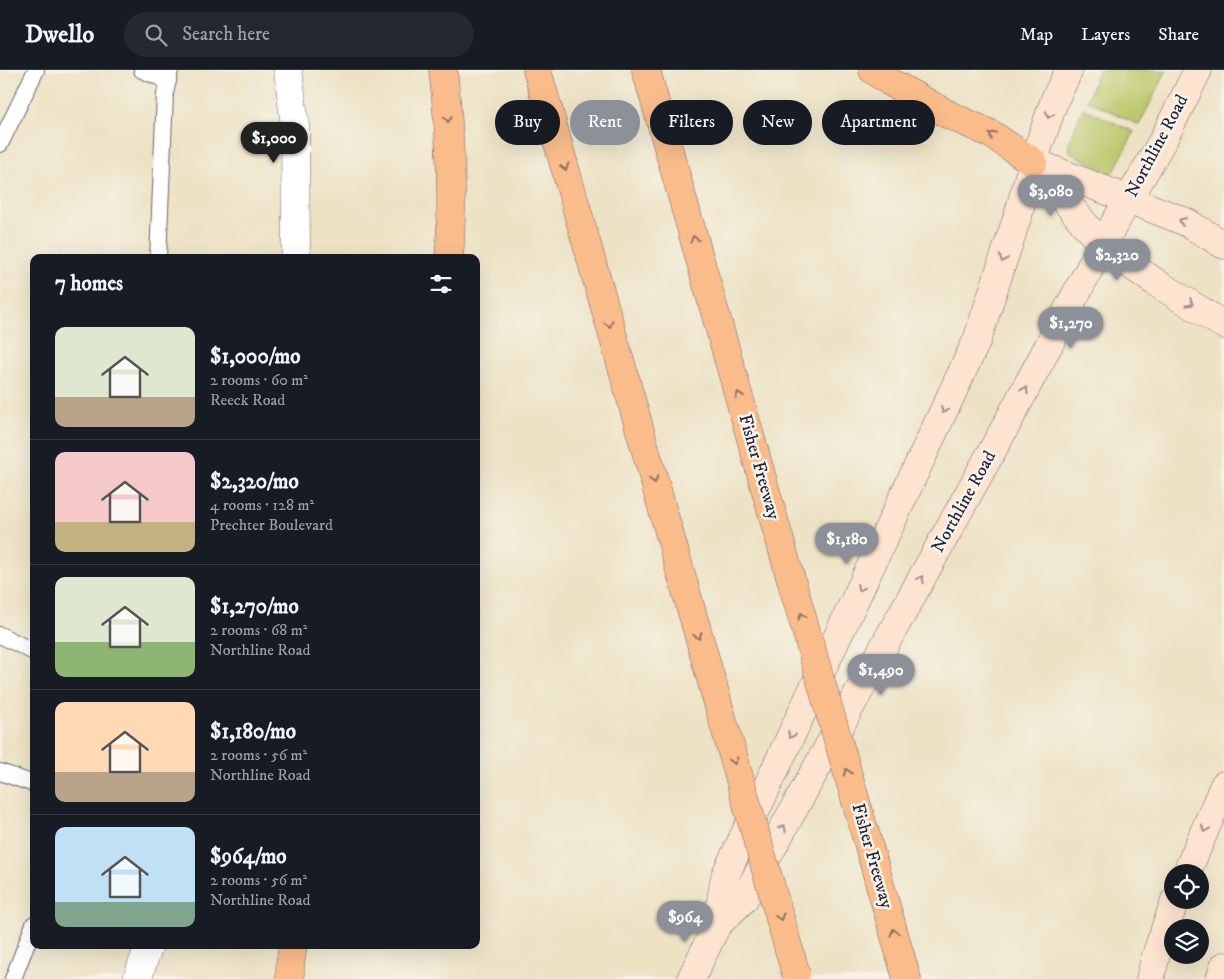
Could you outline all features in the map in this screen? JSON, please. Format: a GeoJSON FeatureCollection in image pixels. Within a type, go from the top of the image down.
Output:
{"type":"FeatureCollection","features":[{"type":"Feature","properties":{"kind":"highway"},"geometry":{"type":"LineString","coordinates":[[443,70],[451,160],[449,254]]}},
{"type":"Feature","properties":{"kind":"highway"},"geometry":{"type":"LineString","coordinates":[[537,70],[797,976]]}},
{"type":"Feature","properties":{"kind":"highway","name":"Fisher Freeway"},"geometry":{"type":"LineString","coordinates":[[646,70],[907,979]]}},
{"type":"Feature","properties":{"kind":"highway"},"geometry":{"type":"LineString","coordinates":[[872,70],[949,116],[991,134],[1033,162]]}},
{"type":"Feature","properties":{"kind":"highway"},"geometry":{"type":"LineString","coordinates":[[290,979],[292,949]]}},
{"type":"Feature","properties":{"kind":"main road","name":"Northline Road"},"geometry":{"type":"LineString","coordinates":[[691,979],[717,925],[725,876],[976,340],[1019,212],[1033,162],[1055,99],[1069,70]]}},
{"type":"Feature","properties":{"kind":"main road","name":"Northline Road"},"geometry":{"type":"LineString","coordinates":[[717,925],[744,899],[1002,433],[1102,245],[1163,140],[1198,70]]}},
{"type":"Feature","properties":{"kind":"main road"},"geometry":{"type":"LineString","coordinates":[[1033,162],[1186,222],[1224,246]]}},
{"type":"Feature","properties":{"kind":"main road"},"geometry":{"type":"LineString","coordinates":[[1033,162],[1102,245],[1155,282],[1224,325]]}},
{"type":"Feature","properties":{"kind":"main road"},"geometry":{"type":"LineString","coordinates":[[1190,864],[1224,785]]}},
{"type":"Feature","properties":{"kind":"main road"},"geometry":{"type":"LineString","coordinates":[[1150,979],[1172,909]]}},
{"type":"Feature","properties":{"kind":"main road"},"geometry":{"type":"LineString","coordinates":[[1220,979],[1224,966]]}},
{"type":"Feature","properties":{"kind":"street"},"geometry":{"type":"LineString","coordinates":[[288,70],[295,126],[296,254]]}},
{"type":"Feature","properties":{"kind":"street"},"geometry":{"type":"LineString","coordinates":[[136,979],[147,949]]}},
{"type":"Feature","properties":{"kind":"lane"},"geometry":{"type":"LineString","coordinates":[[0,144],[36,70]]}},
{"type":"Feature","properties":{"kind":"lane"},"geometry":{"type":"LineString","coordinates":[[142,70],[169,76],[165,94],[158,254]]}},
{"type":"Feature","properties":{"kind":"lane"},"geometry":{"type":"LineString","coordinates":[[0,635],[30,650]]}},
{"type":"Feature","properties":{"kind":"lane"},"geometry":{"type":"LineString","coordinates":[[0,772],[30,783]]}},
{"type":"Feature","properties":{"kind":"lane"},"geometry":{"type":"LineString","coordinates":[[13,979],[30,934]]}},
{"type":"Feature","properties":{"kind":"green space"},"geometry":{"type":"Polygon","coordinates":[[[1099,70],[1167,70],[1139,125],[1087,100],[1099,70]]]}},
{"type":"Feature","properties":{"kind":"green space"},"geometry":{"type":"Polygon","coordinates":[[[1083,108],[1134,132],[1114,171],[1109,173],[1071,153],[1068,145],[1083,108]]]}}]}
